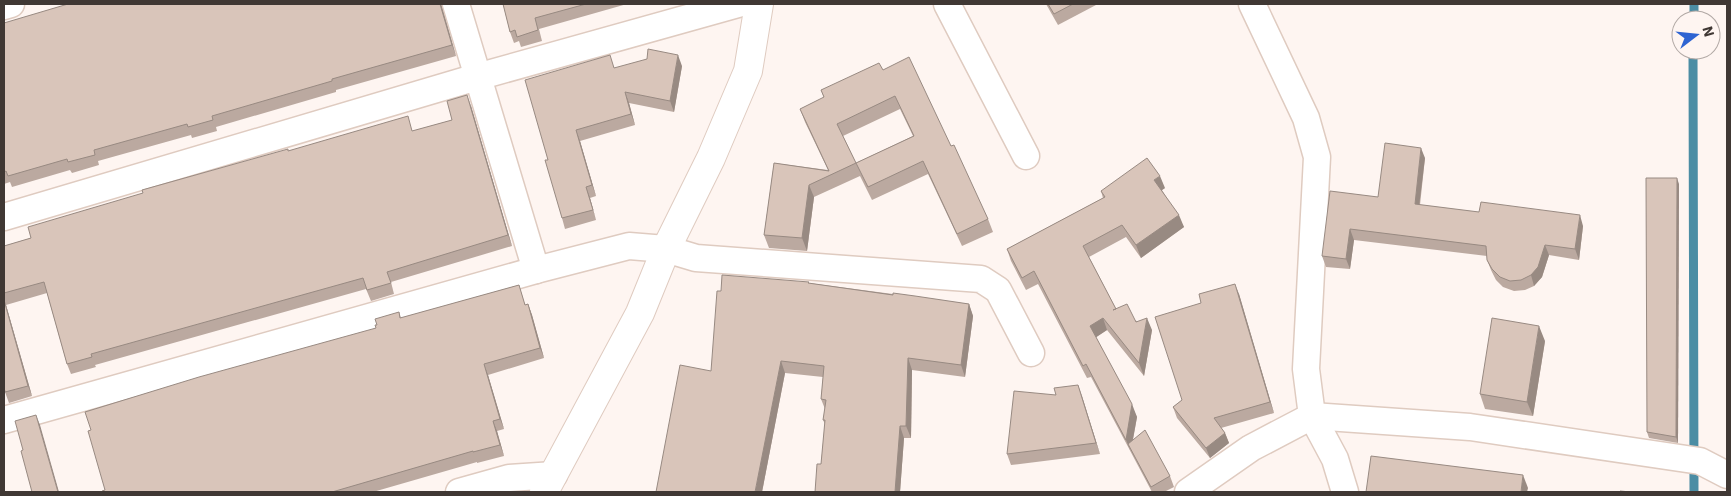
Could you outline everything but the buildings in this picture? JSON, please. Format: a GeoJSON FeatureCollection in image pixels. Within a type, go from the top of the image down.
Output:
{"type":"FeatureCollection","features":[{"type":"Feature","properties":{"kind":"main road"},"geometry":{"type":"LineString","coordinates":[[549,484],[640,313],[666,249],[711,158],[748,71],[759,4]]}},
{"type":"Feature","properties":{"kind":"street"},"geometry":{"type":"LineString","coordinates":[[4,6],[11,4]]}},
{"type":"Feature","properties":{"kind":"street"},"geometry":{"type":"LineString","coordinates":[[456,4],[536,270]]}},
{"type":"Feature","properties":{"kind":"street"},"geometry":{"type":"LineString","coordinates":[[4,217],[477,77],[738,4]]}},
{"type":"Feature","properties":{"kind":"street"},"geometry":{"type":"LineString","coordinates":[[947,4],[1026,156]]}},
{"type":"Feature","properties":{"kind":"street"},"geometry":{"type":"LineString","coordinates":[[1252,4],[1306,118],[1317,157],[1306,369],[1312,416],[1335,459],[1345,492]]}},
{"type":"Feature","properties":{"kind":"street"},"geometry":{"type":"LineString","coordinates":[[4,420],[536,270],[629,246],[666,249],[696,258],[981,279],[998,290],[1030,353]]}},
{"type":"Feature","properties":{"kind":"street"},"geometry":{"type":"LineString","coordinates":[[1188,492],[1251,448],[1312,416],[1470,427],[1690,460],[1727,475]]}},
{"type":"Feature","properties":{"kind":"street"},"geometry":{"type":"LineString","coordinates":[[459,492],[508,478],[549,484]]}},
{"type":"Feature","properties":{"kind":"waterway"},"geometry":{"type":"LineString","coordinates":[[1694,4],[1694,10]]}},
{"type":"Feature","properties":{"kind":"waterway"},"geometry":{"type":"LineString","coordinates":[[1693,60],[1694,492]]}}]}
